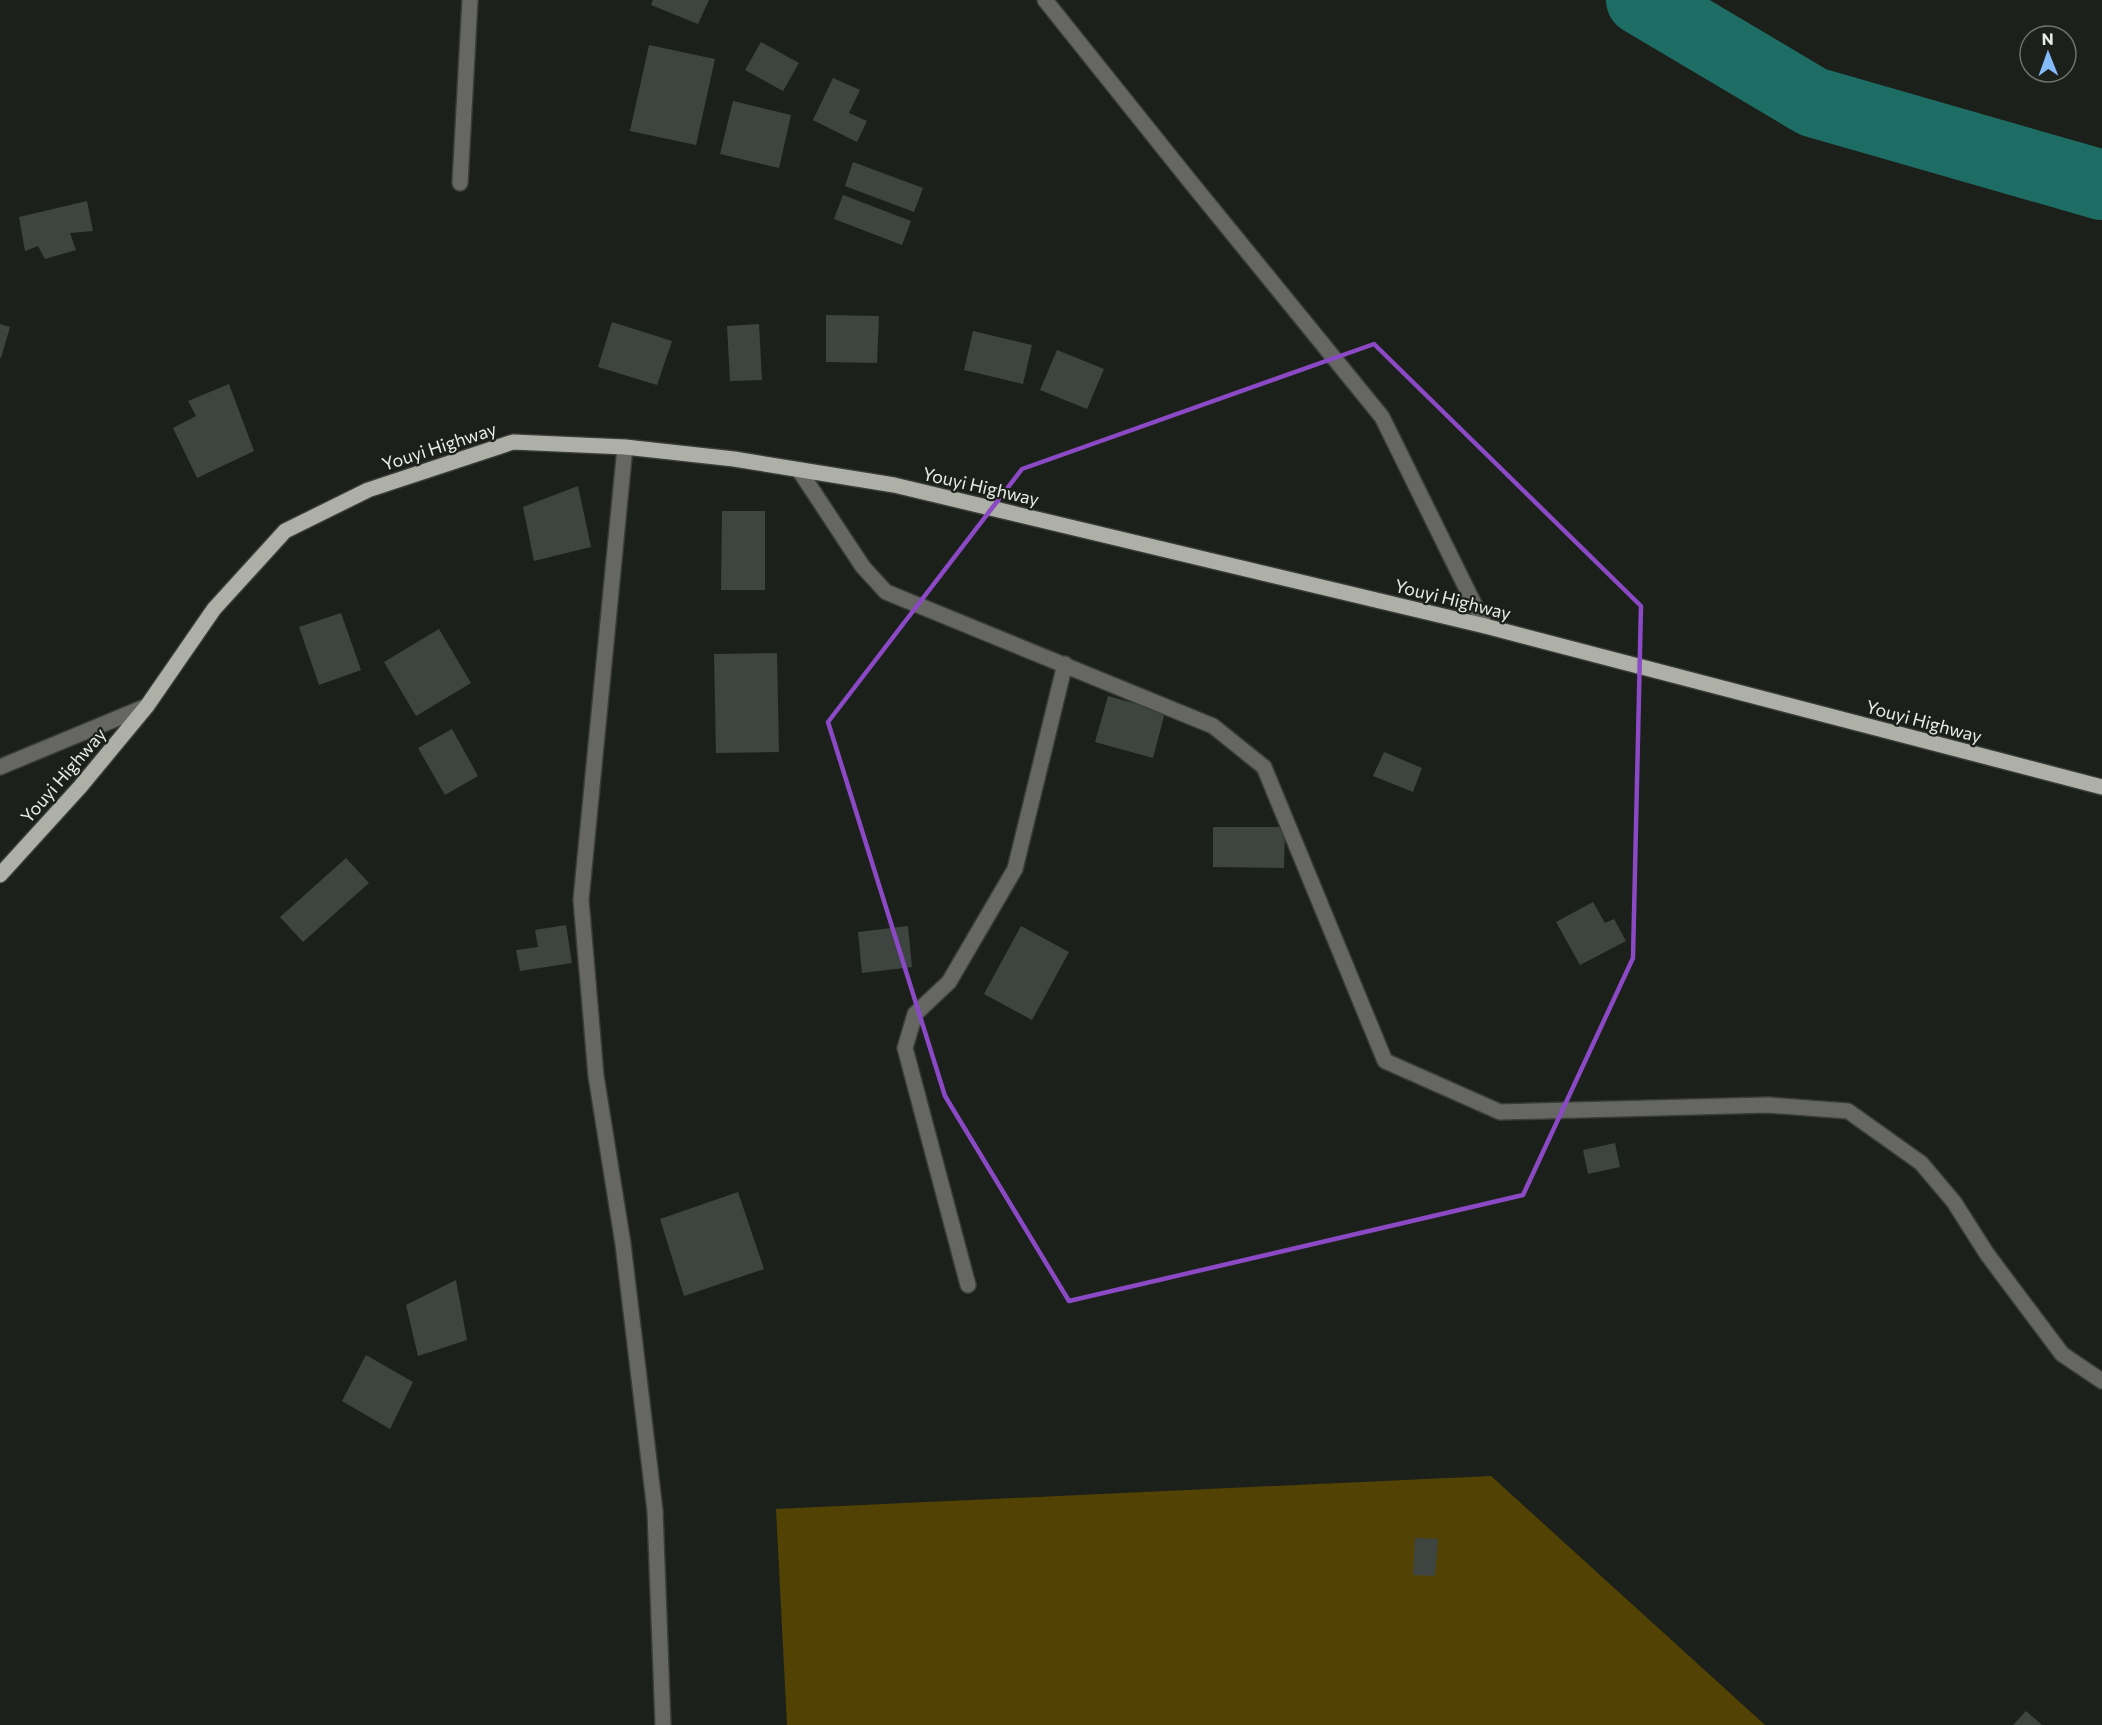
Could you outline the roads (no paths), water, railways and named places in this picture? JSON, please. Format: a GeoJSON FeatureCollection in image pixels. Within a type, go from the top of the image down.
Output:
{"type":"FeatureCollection","features":[{"type":"Feature","properties":{"kind":"main road","name":"Youyi Highway"},"geometry":{"type":"LineString","coordinates":[[0,875],[80,787],[147,706],[214,609],[285,531],[368,490],[513,442],[625,447],[734,459],[894,485],[1485,626],[2102,787]]}},
{"type":"Feature","properties":{"kind":"street"},"geometry":{"type":"LineString","coordinates":[[460,183],[471,0]]}},
{"type":"Feature","properties":{"kind":"street"},"geometry":{"type":"LineString","coordinates":[[1045,0],[1382,417],[1485,626]]}},
{"type":"Feature","properties":{"kind":"street"},"geometry":{"type":"LineString","coordinates":[[625,447],[581,900],[596,1076],[623,1244],[655,1512],[663,1725]]}},
{"type":"Feature","properties":{"kind":"street"},"geometry":{"type":"LineString","coordinates":[[799,470],[863,567],[886,592],[1213,726],[1264,767],[1385,1061],[1500,1112],[1768,1106],[1848,1111],[1921,1163],[1954,1202],[1987,1254],[2062,1354],[2102,1381]]}},
{"type":"Feature","properties":{"kind":"street"},"geometry":{"type":"LineString","coordinates":[[968,1285],[905,1048],[915,1014],[949,982],[1015,869],[1065,664]]}},
{"type":"Feature","properties":{"kind":"street"},"geometry":{"type":"LineString","coordinates":[[0,767],[147,706]]}},
{"type":"Feature","properties":{"kind":"waterway"},"geometry":{"type":"LineString","coordinates":[[1641,0],[1813,102],[2102,185]]}}]}
